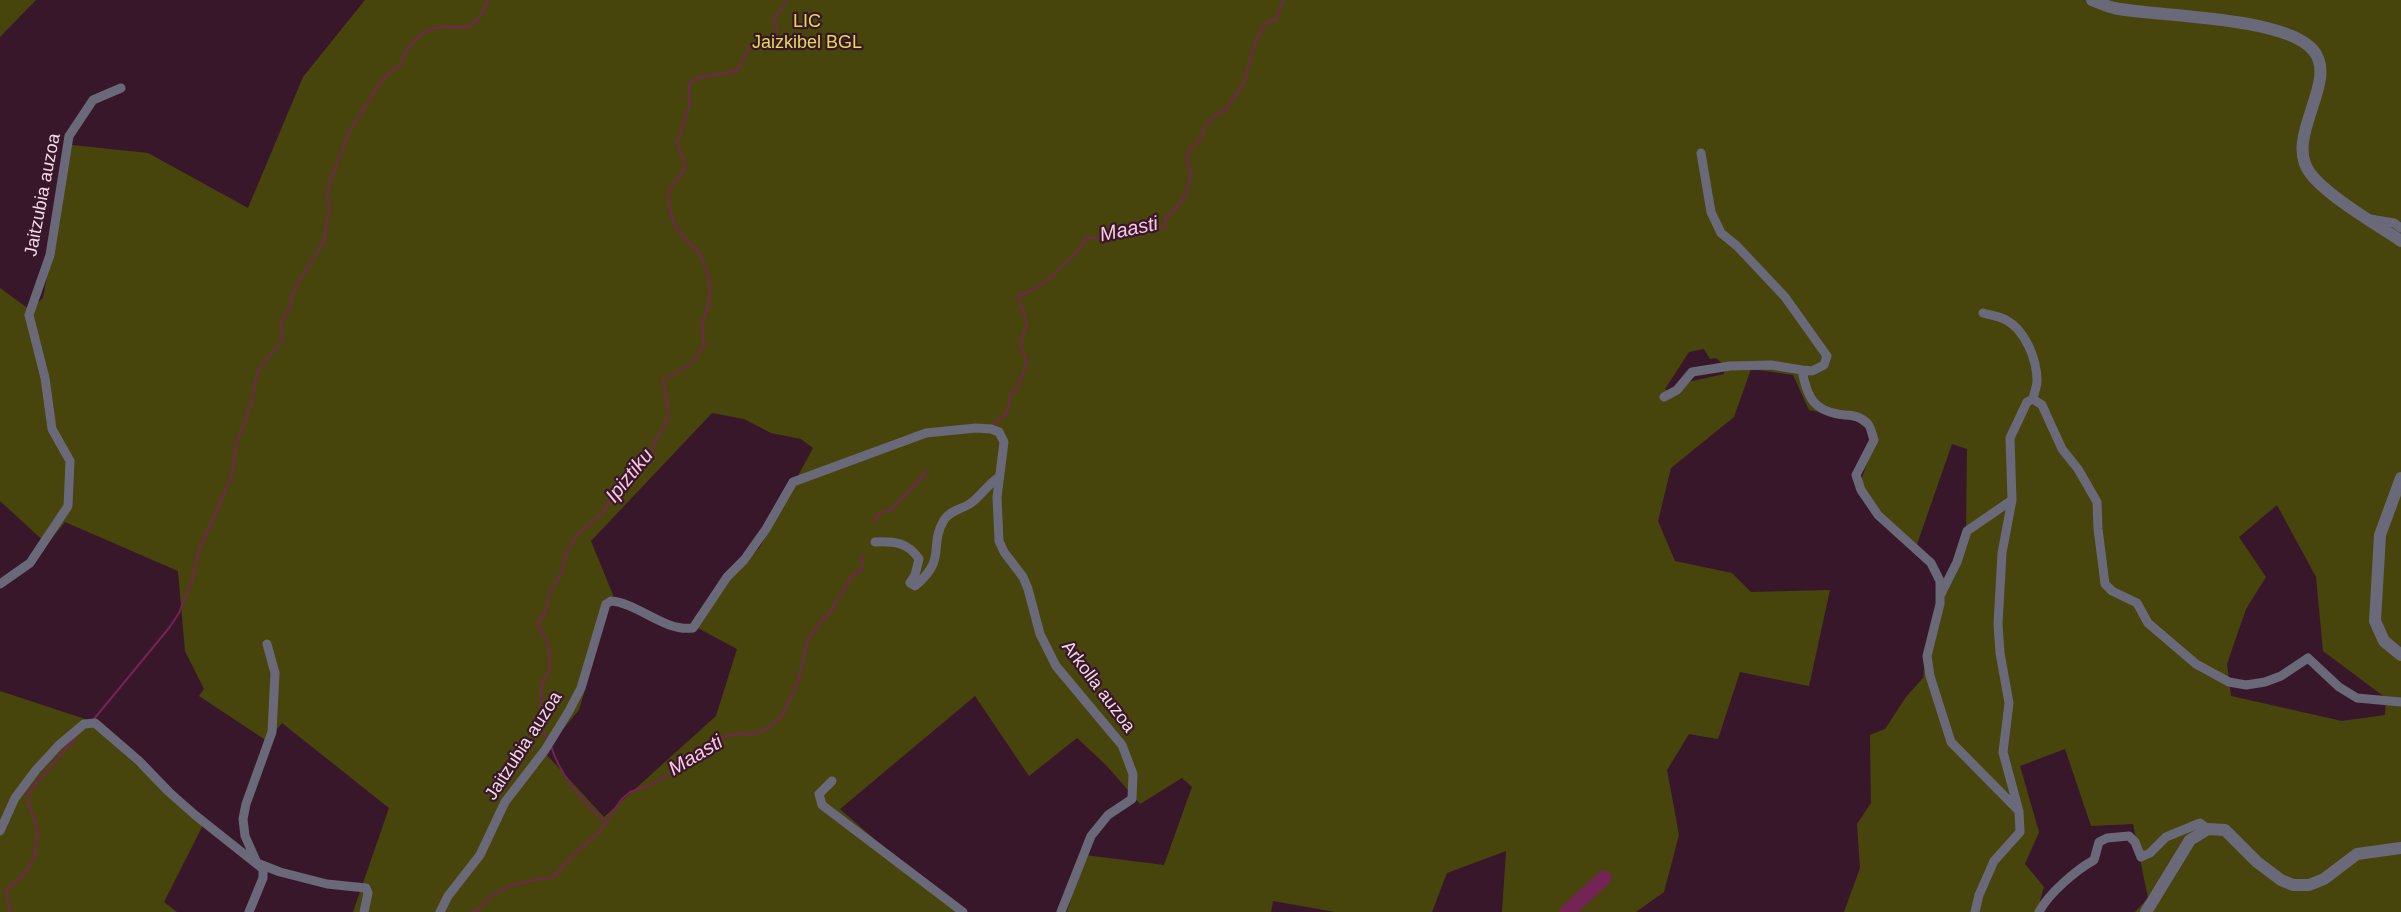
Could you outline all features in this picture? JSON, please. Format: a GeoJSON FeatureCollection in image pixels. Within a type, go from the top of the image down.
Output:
{"type":"FeatureCollection","features":[{"type":"Feature","properties":{"kind":"street"},"geometry":{"type":"LineString","coordinates":[[2092,0],[2113,8],[2226,20],[2272,30],[2294,38],[2313,49],[2318,60],[2320,74],[2305,129],[2304,160],[2309,172],[2365,218],[2401,241]]}},
{"type":"Feature","properties":{"kind":"street","name":"Jaitzubia auzoa"},"geometry":{"type":"LineString","coordinates":[[0,585],[30,563],[68,506],[70,461],[52,429],[45,378],[29,315],[50,255],[69,136],[93,100],[121,88]]}},
{"type":"Feature","properties":{"kind":"street"},"geometry":{"type":"LineString","coordinates":[[1664,397],[1677,390],[1692,372],[1730,366],[1771,365],[1812,370],[1824,365],[1827,356],[1785,297],[1721,232],[1712,212],[1701,153]]}},
{"type":"Feature","properties":{"kind":"street"},"geometry":{"type":"LineString","coordinates":[[2365,218],[2394,223],[2401,228]]}},
{"type":"Feature","properties":{"kind":"street"},"geometry":{"type":"LineString","coordinates":[[1983,313],[2006,320],[2019,331],[2028,345],[2037,381],[2033,399]]}},
{"type":"Feature","properties":{"kind":"street"},"geometry":{"type":"LineString","coordinates":[[1802,370],[1806,392],[1815,405],[1829,412],[1855,415],[1867,423],[1875,440],[1856,475],[1861,490],[1878,515],[1931,564],[1940,581],[1936,628],[1927,656],[1951,742],[2019,811]]}},
{"type":"Feature","properties":{"kind":"street"},"geometry":{"type":"LineString","coordinates":[[1975,912],[1978,895],[1994,861],[2020,832],[2019,811],[2003,752],[2009,704],[2000,653],[1998,624],[2002,553],[2012,500],[2010,438],[2027,402],[2033,399]]}},
{"type":"Feature","properties":{"kind":"street"},"geometry":{"type":"LineString","coordinates":[[2033,399],[2042,405],[2062,449],[2078,469],[2097,502],[2105,584],[2112,591],[2137,603],[2148,622],[2196,664],[2222,679],[2246,686],[2281,676],[2308,658],[2339,687],[2357,698],[2401,702]]}},
{"type":"Feature","properties":{"kind":"street","name":"Arkolla auzoa"},"geometry":{"type":"LineString","coordinates":[[793,482],[926,433],[976,428],[999,432],[1004,442],[999,477],[999,541],[1029,589],[1040,634],[1056,666],[1122,745],[1133,774],[1132,799],[1108,815],[1091,836],[1061,912]]}},
{"type":"Feature","properties":{"kind":"street"},"geometry":{"type":"LineString","coordinates":[[875,542],[894,540],[913,550],[918,559],[915,575],[910,583],[915,586],[927,576],[936,560],[939,529],[945,517],[972,503],[987,485],[999,477]]}},
{"type":"Feature","properties":{"kind":"street"},"geometry":{"type":"LineString","coordinates":[[2401,478],[2380,535],[2375,621],[2384,640],[2401,655]]}},
{"type":"Feature","properties":{"kind":"street","name":"Jaitzubia auzoa"},"geometry":{"type":"LineString","coordinates":[[440,912],[448,896],[480,855],[505,802],[545,750],[569,711],[581,688],[606,604],[618,601],[652,617],[686,629],[693,628],[727,576],[744,560],[766,529],[793,482]]}},
{"type":"Feature","properties":{"kind":"street"},"geometry":{"type":"LineString","coordinates":[[1940,596],[1957,561],[1967,531],[2012,500]]}},
{"type":"Feature","properties":{"kind":"street"},"geometry":{"type":"LineString","coordinates":[[267,644],[275,673],[272,732],[246,804],[243,819],[245,836],[257,863],[280,872],[327,884],[366,888],[368,893],[364,912]]}},
{"type":"Feature","properties":{"kind":"street"},"geometry":{"type":"LineString","coordinates":[[0,831],[15,798],[36,770],[59,745],[84,724],[95,723],[139,761],[195,815],[263,869],[263,878],[249,912]]}},
{"type":"Feature","properties":{"kind":"street"},"geometry":{"type":"LineString","coordinates":[[832,781],[819,794],[822,805],[963,912]]}},
{"type":"Feature","properties":{"kind":"street"},"geometry":{"type":"LineString","coordinates":[[2039,912],[2044,902],[2074,874],[2094,860],[2099,842],[2107,838],[2129,836],[2135,842],[2140,857],[2150,853],[2166,837],[2200,823],[2208,829],[2225,830],[2258,862],[2281,880],[2293,885],[2309,885],[2324,879],[2357,854],[2401,848]]}},
{"type":"Feature","properties":{"kind":"street"},"geometry":{"type":"LineString","coordinates":[[2146,912],[2190,840],[2208,829]]}},
{"type":"Feature","properties":{"kind":"green space"},"geometry":{"type":"Polygon","coordinates":[[[0,0],[36,0],[0,37],[0,0]]]}},
{"type":"Feature","properties":{"kind":"green space","name":"LIC Jaizkibel BGL"},"geometry":{"type":"Polygon","coordinates":[[[365,0],[2401,0],[2401,912],[2135,912],[2148,898],[2133,824],[2091,826],[2065,749],[2020,766],[2039,832],[2025,864],[2044,887],[2037,912],[1844,912],[1860,868],[1857,824],[1871,803],[1870,735],[1885,729],[1906,697],[1923,678],[1929,630],[1966,537],[1967,449],[1952,444],[1915,550],[1859,487],[1876,435],[1853,419],[1809,410],[1793,375],[1751,369],[1734,417],[1671,468],[1658,521],[1675,561],[1732,573],[1751,592],[1830,590],[1809,686],[1740,672],[1718,739],[1689,734],[1667,770],[1679,835],[1664,892],[1636,912],[1502,912],[1506,851],[1447,873],[1432,912],[1335,912],[1273,901],[1271,912],[1067,912],[1085,855],[1164,865],[1192,787],[1182,778],[1140,804],[1106,765],[1077,738],[1029,776],[975,696],[840,809],[918,877],[965,912],[353,912],[389,808],[282,723],[267,741],[199,696],[204,689],[185,651],[178,571],[65,522],[47,544],[0,501],[0,288],[30,310],[43,298],[72,145],[148,153],[248,208],[303,77],[365,0]],[[1704,349],[1689,352],[1665,389],[1674,395],[1688,382],[1724,374],[1724,365],[1716,358],[1710,359],[1704,349]],[[712,413],[591,541],[613,595],[579,710],[544,752],[604,817],[716,716],[737,649],[696,627],[729,581],[760,547],[813,448],[801,439],[771,433],[744,419],[712,413]],[[2277,505],[2239,537],[2266,577],[2246,609],[2227,664],[2231,696],[2342,721],[2385,715],[2386,698],[2323,651],[2316,577],[2277,505]]]}},
{"type":"Feature","properties":{"kind":"green space"},"geometry":{"type":"Polygon","coordinates":[[[0,691],[85,719],[203,825],[164,902],[177,912],[0,912],[0,691]]]}},
{"type":"Feature","properties":{"kind":"waterway"},"geometry":{"type":"LineString","coordinates":[[94,719],[179,613],[192,580],[199,550],[231,478],[236,445],[251,403],[258,370],[282,340],[281,323],[291,305],[290,300],[297,284],[324,241],[330,181],[348,134],[380,83],[401,64],[406,51],[421,34],[435,28],[471,26],[481,15],[488,0]]}},
{"type":"Feature","properties":{"kind":"waterway","name":"Maasti"},"geometry":{"type":"LineString","coordinates":[[1202,135],[1208,123],[1227,109],[1242,86],[1258,36],[1269,22],[1276,20],[1283,0]]}},
{"type":"Feature","properties":{"kind":"waterway","name":"Ipiztiku"},"geometry":{"type":"LineString","coordinates":[[548,740],[540,727],[543,709],[541,689],[543,680],[550,670],[550,652],[538,621],[544,614],[550,591],[561,574],[567,551],[578,534],[603,512],[617,487],[652,453],[655,441],[665,425],[668,412],[663,380],[691,364],[704,346],[702,325],[710,298],[709,278],[700,254],[678,231],[671,215],[668,197],[670,189],[686,167],[677,143],[689,107],[689,84],[701,77],[735,71],[739,68],[749,46],[774,39],[777,27],[773,20],[784,5]]}},
{"type":"Feature","properties":{"kind":"waterway","name":"Maasti"},"geometry":{"type":"LineString","coordinates":[[992,425],[1007,413],[1011,394],[1018,387],[1027,362],[1020,344],[1027,324],[1018,296],[1048,279],[1071,257],[1086,238],[1101,238],[1122,228],[1144,231],[1165,227],[1166,216],[1176,208],[1187,189],[1190,176],[1187,156],[1201,137]]}},
{"type":"Feature","properties":{"kind":"waterway","name":"Maasti"},"geometry":{"type":"LineString","coordinates":[[875,522],[878,513],[891,510],[928,470]]}},
{"type":"Feature","properties":{"kind":"waterway","name":"Maasti"},"geometry":{"type":"LineString","coordinates":[[472,912],[507,887],[552,878],[599,832],[621,800],[630,792],[652,784],[683,766],[722,737],[741,733],[751,735],[767,729],[782,716],[798,681],[808,639],[829,614],[853,574],[861,571],[863,556]]}},
{"type":"Feature","properties":{"kind":"waterway"},"geometry":{"type":"LineString","coordinates":[[10,912],[6,890],[23,875],[34,859],[38,832],[28,793],[76,737]]}},
{"type":"Feature","properties":{"kind":"waterway","name":"Ipiztiku"},"geometry":{"type":"LineString","coordinates":[[551,746],[560,768],[574,788],[606,823]]}},
{"type":"Feature","properties":{"kind":"waterway"},"geometry":{"type":"LineString","coordinates":[[1567,912],[1604,878]]}}]}
